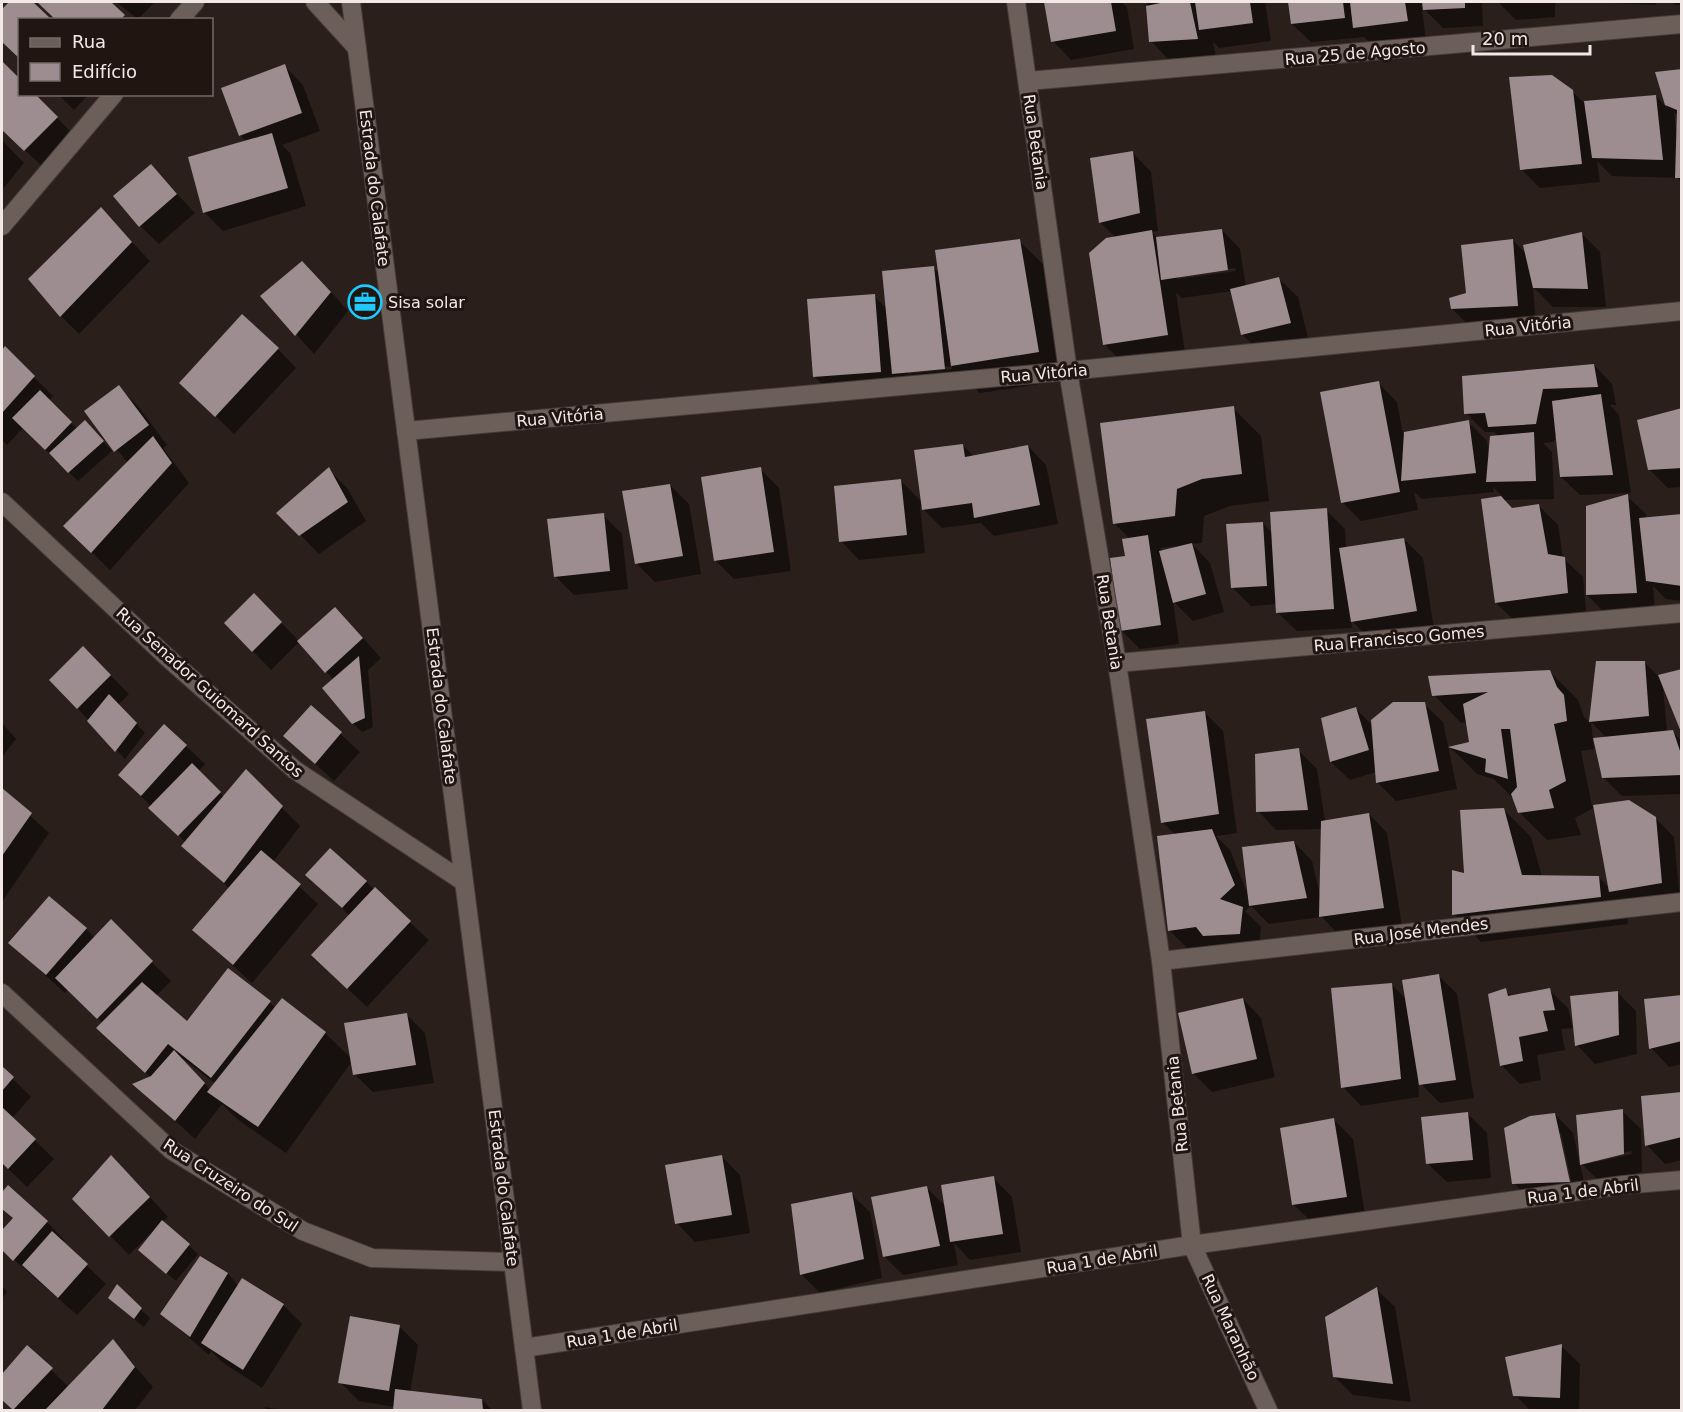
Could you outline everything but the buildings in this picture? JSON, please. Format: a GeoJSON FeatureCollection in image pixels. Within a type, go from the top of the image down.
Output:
{"type":"FeatureCollection","features":[{"type":"Feature","properties":{"kind":"street"},"geometry":{"type":"LineString","coordinates":[[181,18],[195,2]]}},
{"type":"Feature","properties":{"kind":"street"},"geometry":{"type":"LineString","coordinates":[[315,2],[357,48]]}},
{"type":"Feature","properties":{"kind":"street","name":"Estrada do Calafate"},"geometry":{"type":"LineString","coordinates":[[351,2],[532,1410]]}},
{"type":"Feature","properties":{"kind":"street","name":"Rua Betania"},"geometry":{"type":"LineString","coordinates":[[1016,2],[1068,371],[1117,663],[1161,961],[1192,1245]]}},
{"type":"Feature","properties":{"kind":"street","name":"Rua 25 de Agosto"},"geometry":{"type":"LineString","coordinates":[[1028,81],[1682,24]]}},
{"type":"Feature","properties":{"kind":"street"},"geometry":{"type":"LineString","coordinates":[[2,226],[112,96]]}},
{"type":"Feature","properties":{"kind":"street","name":"Rua Vitória"},"geometry":{"type":"LineString","coordinates":[[406,431],[1068,371],[1682,310]]}},
{"type":"Feature","properties":{"kind":"street","name":"Rua Senador Guiomard Santos"},"geometry":{"type":"LineString","coordinates":[[2,502],[168,658],[295,771],[464,882]]}},
{"type":"Feature","properties":{"kind":"street","name":"Rua Francisco Gomes"},"geometry":{"type":"LineString","coordinates":[[1117,663],[1682,613]]}},
{"type":"Feature","properties":{"kind":"street","name":"Rua José Mendes"},"geometry":{"type":"LineString","coordinates":[[1161,961],[1682,902]]}},
{"type":"Feature","properties":{"kind":"street","name":"Rua Cruzeiro do Sul"},"geometry":{"type":"LineString","coordinates":[[2,993],[171,1150],[303,1232],[372,1258],[513,1262]]}},
{"type":"Feature","properties":{"kind":"street","name":"Rua 1 de Abril"},"geometry":{"type":"LineString","coordinates":[[524,1348],[1192,1245],[1611,1187],[1682,1180]]}},
{"type":"Feature","properties":{"kind":"street","name":"Rua Maranhão"},"geometry":{"type":"LineString","coordinates":[[1192,1245],[1268,1410]]}},
{"type":"Feature","properties":{"kind":"place","name":"Sisa solar"},"geometry":{"type":"Point","coordinates":[365,302]}}]}
